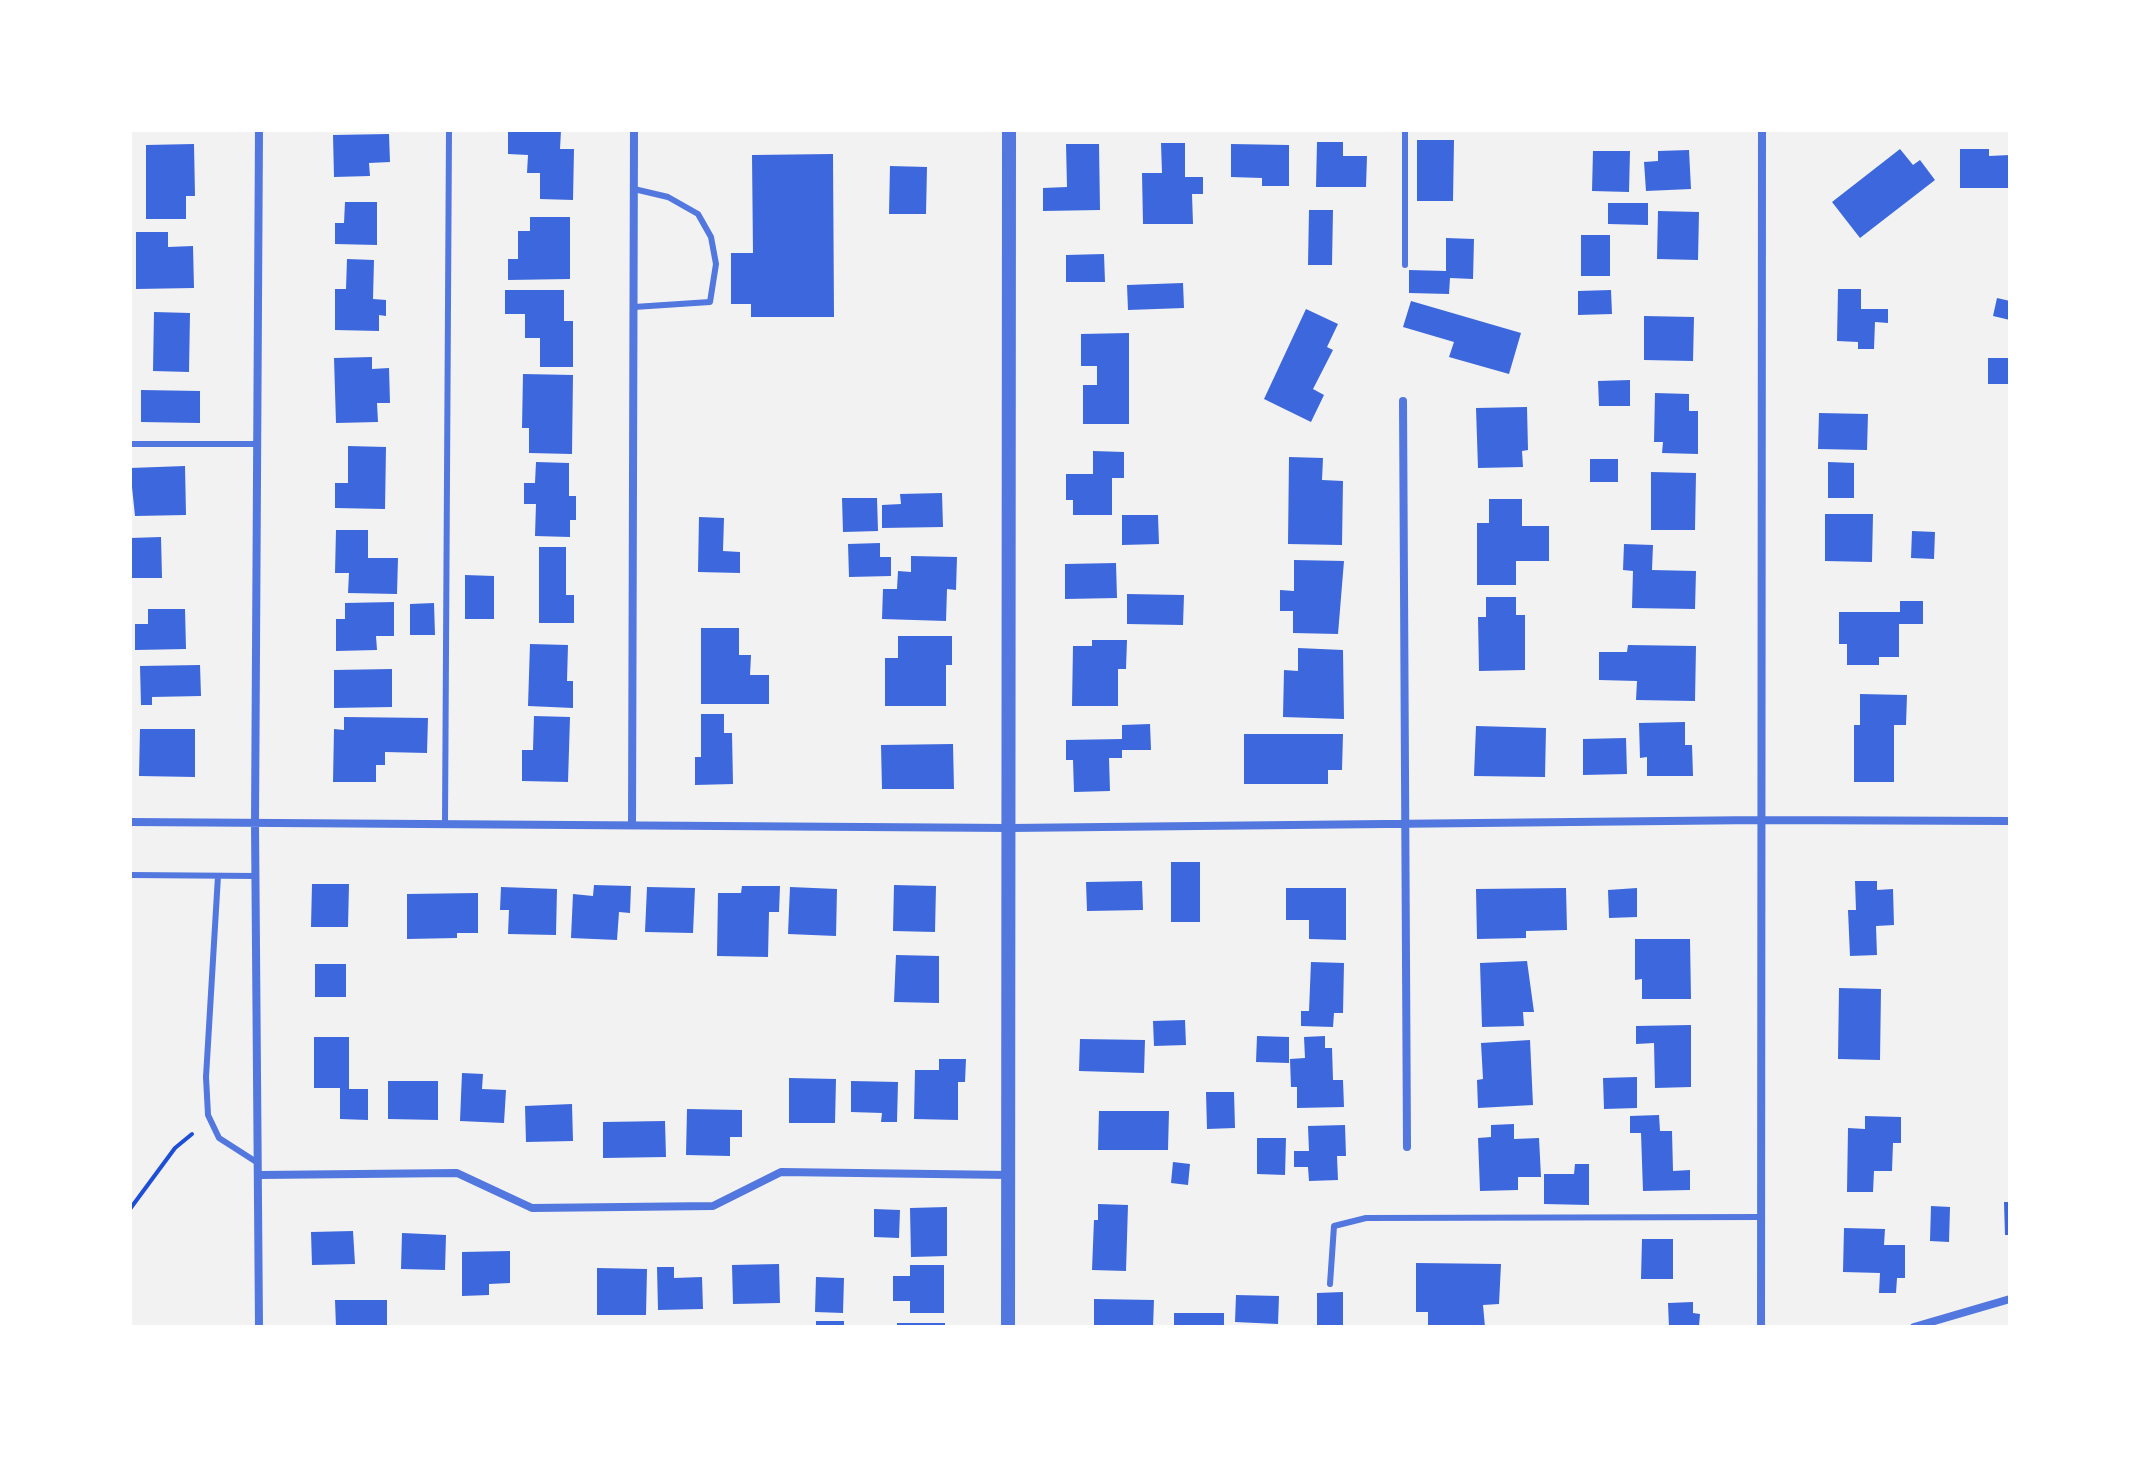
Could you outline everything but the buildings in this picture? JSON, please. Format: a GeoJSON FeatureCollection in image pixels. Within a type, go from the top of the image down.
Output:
{"type":"FeatureCollection","features":[{"type":"Feature","properties":{"kind":"street"},"geometry":{"type":"LineString","coordinates":[[259,130],[255,823],[259,1327]]}},
{"type":"Feature","properties":{"kind":"street"},"geometry":{"type":"LineString","coordinates":[[632,824],[634,130]]}},
{"type":"Feature","properties":{"kind":"street"},"geometry":{"type":"LineString","coordinates":[[1008,1327],[1009,130]]}},
{"type":"Feature","properties":{"kind":"street"},"geometry":{"type":"LineString","coordinates":[[1761,1327],[1762,130]]}},
{"type":"Feature","properties":{"kind":"street"},"geometry":{"type":"LineString","coordinates":[[1403,401],[1407,1147]]}},
{"type":"Feature","properties":{"kind":"street"},"geometry":{"type":"LineString","coordinates":[[130,822],[1010,828],[1760,820],[2010,821]]}},
{"type":"Feature","properties":{"kind":"street"},"geometry":{"type":"LineString","coordinates":[[260,1175],[457,1173],[532,1208],[713,1206],[781,1172],[1009,1175]]}},
{"type":"Feature","properties":{"kind":"street"},"geometry":{"type":"LineString","coordinates":[[1914,1327],[2010,1299]]}},
{"type":"Feature","properties":{"kind":"lane"},"geometry":{"type":"LineString","coordinates":[[445,823],[449,130]]}},
{"type":"Feature","properties":{"kind":"lane"},"geometry":{"type":"LineString","coordinates":[[1405,130],[1405,265]]}},
{"type":"Feature","properties":{"kind":"lane"},"geometry":{"type":"LineString","coordinates":[[634,189],[668,197],[698,214],[711,237],[716,264],[710,302],[634,307]]}},
{"type":"Feature","properties":{"kind":"lane"},"geometry":{"type":"LineString","coordinates":[[130,444],[257,444]]}},
{"type":"Feature","properties":{"kind":"lane"},"geometry":{"type":"LineString","coordinates":[[130,875],[256,876]]}},
{"type":"Feature","properties":{"kind":"lane"},"geometry":{"type":"LineString","coordinates":[[218,876],[206,1077],[208,1115],[219,1138],[260,1165]]}},
{"type":"Feature","properties":{"kind":"lane"},"geometry":{"type":"LineString","coordinates":[[1330,1284],[1334,1226],[1366,1218],[1761,1217]]}},
{"type":"Feature","properties":{"kind":"path"},"geometry":{"type":"LineString","coordinates":[[130,1209],[175,1148],[192,1134]]}}]}
